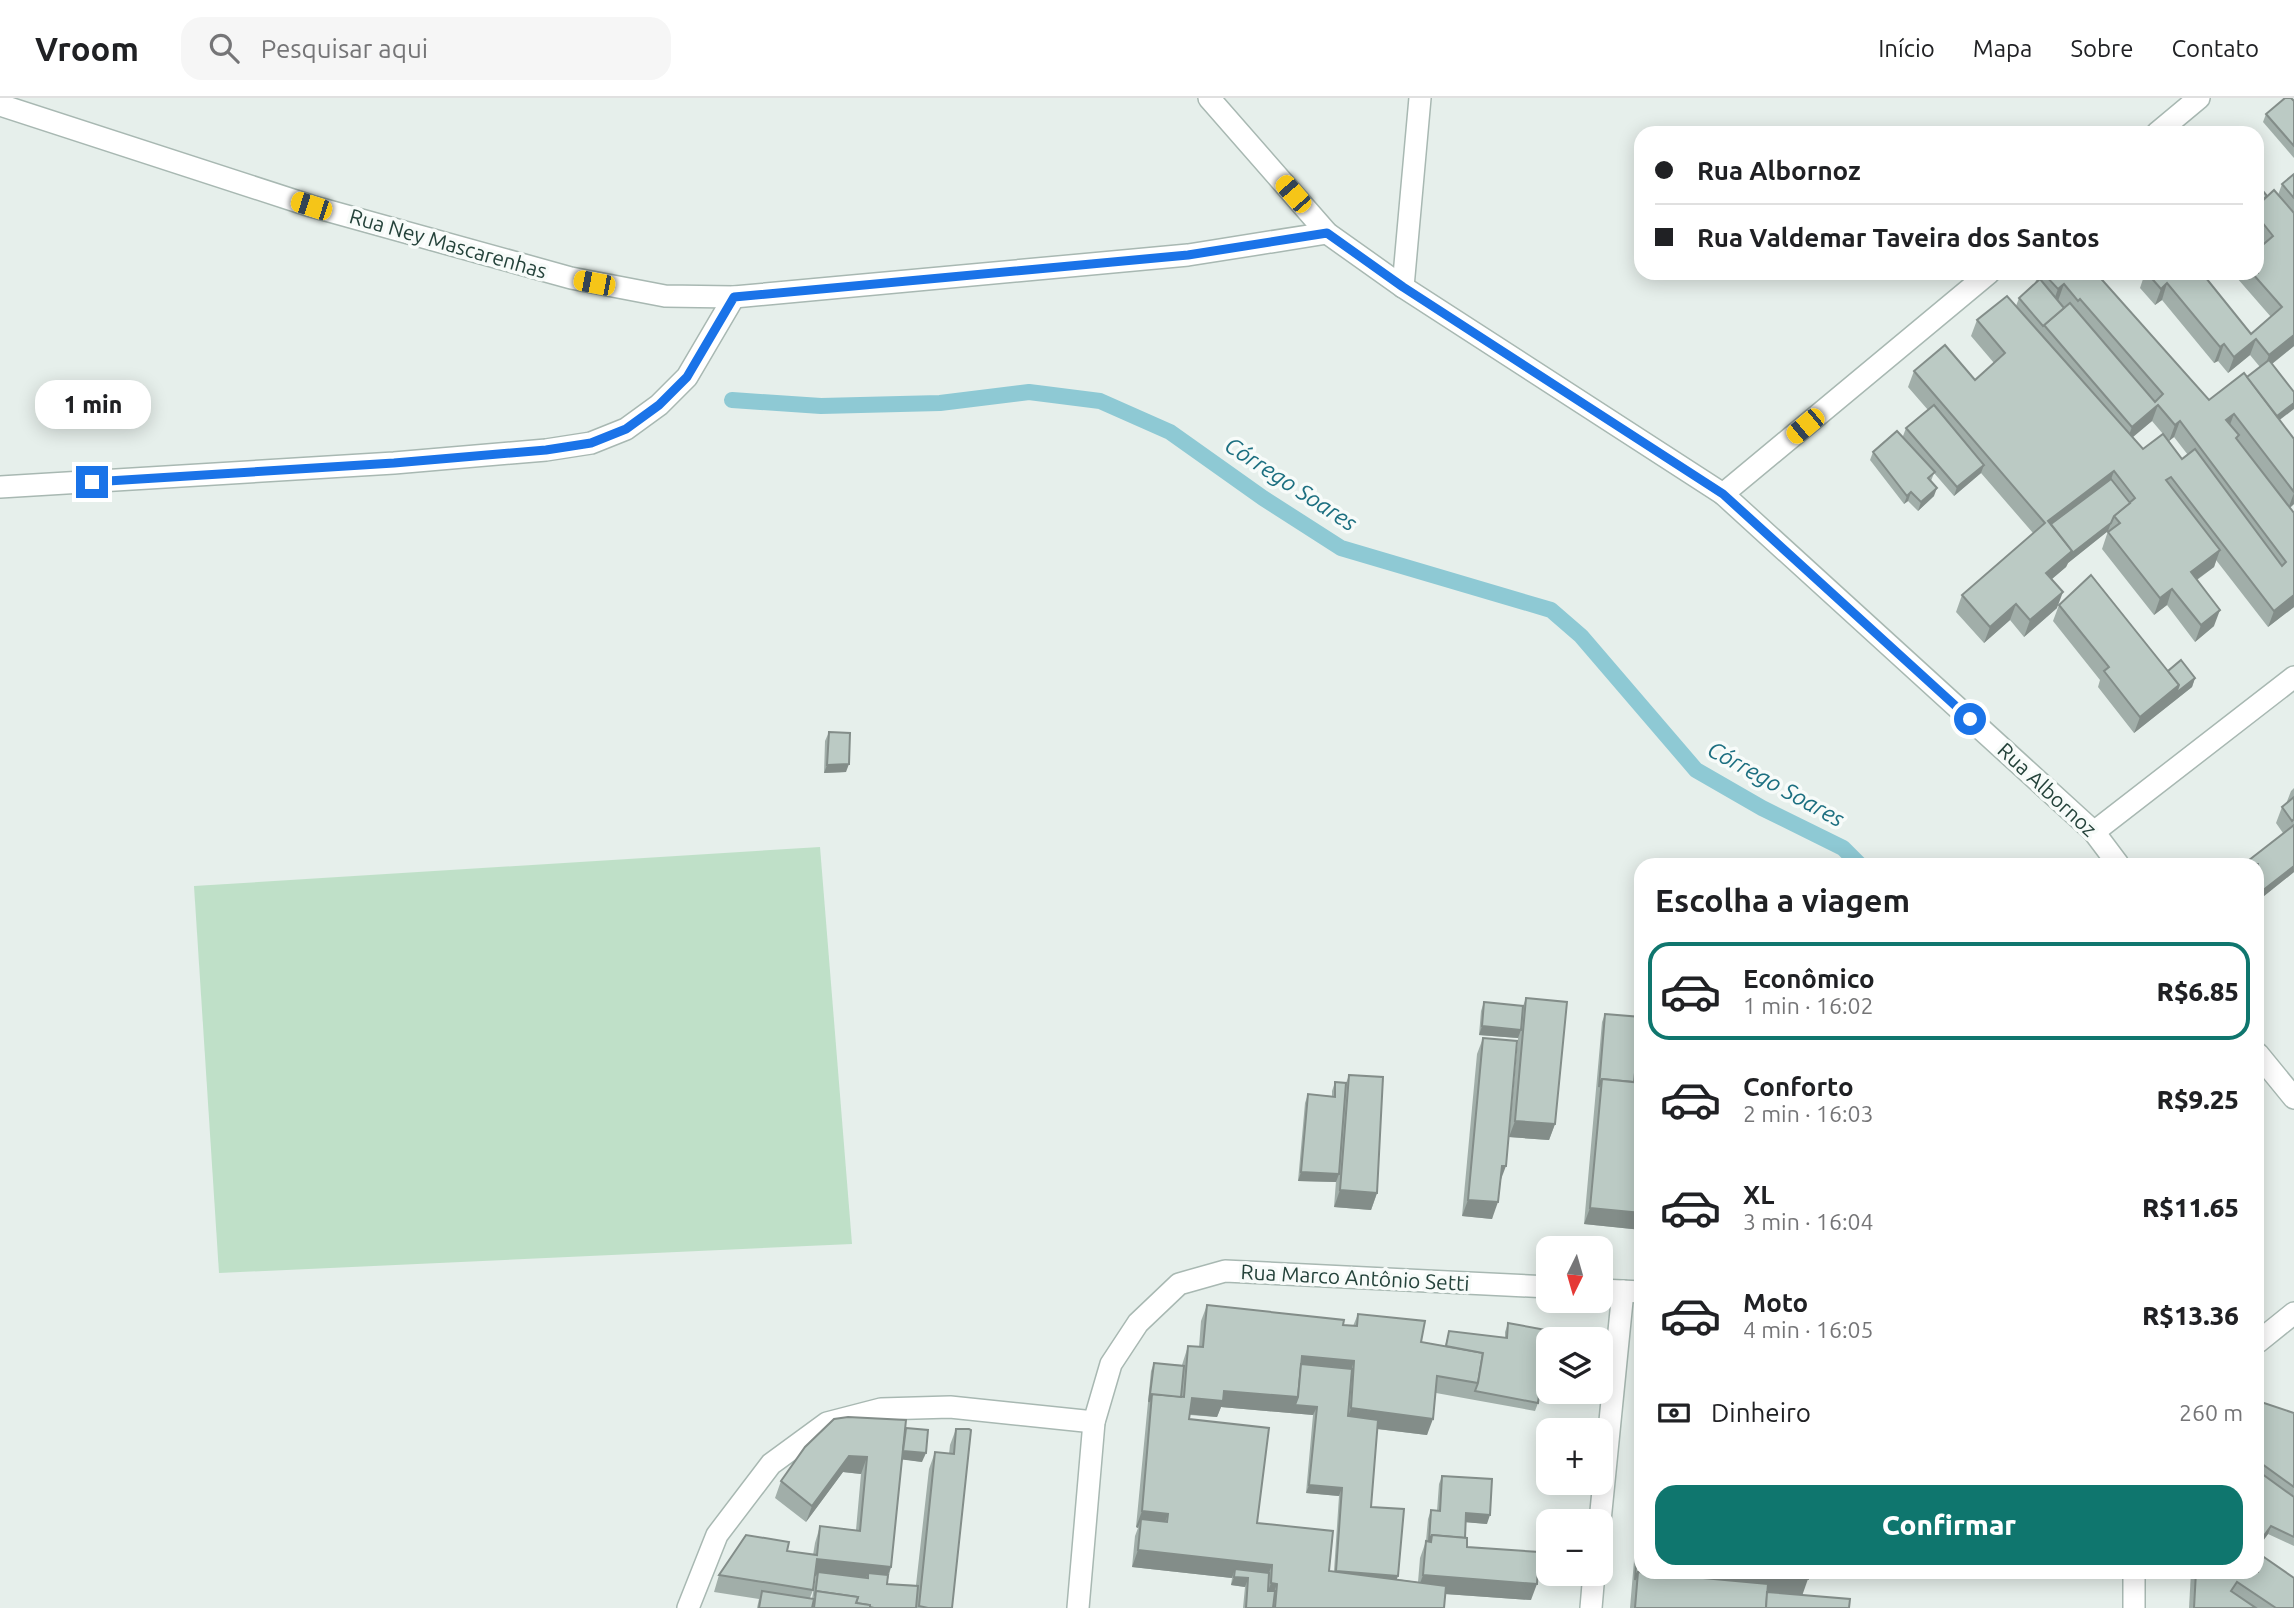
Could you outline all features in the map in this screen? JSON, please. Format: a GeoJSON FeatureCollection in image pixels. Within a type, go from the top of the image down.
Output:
{"type":"FeatureCollection","features":[{"type":"Feature","properties":{"kind":"street","name":"Rua Albornoz"},"geometry":{"type":"LineString","coordinates":[[1209,98],[1327,233],[1403,287],[1723,494],[2094,832],[2114,858]]}},
{"type":"Feature","properties":{"kind":"street"},"geometry":{"type":"LineString","coordinates":[[1403,287],[1420,98]]}},
{"type":"Feature","properties":{"kind":"street"},"geometry":{"type":"LineString","coordinates":[[2165,126],[2199,98]]}},
{"type":"Feature","properties":{"kind":"street","name":"Rua Ney Mascarenhas"},"geometry":{"type":"LineString","coordinates":[[0,105],[311,206],[571,278],[665,296],[734,297],[1188,255],[1327,233]]}},
{"type":"Feature","properties":{"kind":"street"},"geometry":{"type":"LineString","coordinates":[[1723,494],[1981,280]]}},
{"type":"Feature","properties":{"kind":"street"},"geometry":{"type":"LineString","coordinates":[[3,485],[394,463],[546,450],[591,443],[626,429],[659,405],[687,377],[734,297]]}},
{"type":"Feature","properties":{"kind":"street"},"geometry":{"type":"LineString","coordinates":[[2094,832],[2294,677]]}},
{"type":"Feature","properties":{"kind":"street"},"geometry":{"type":"LineString","coordinates":[[2264,1061],[2294,1098]]}},
{"type":"Feature","properties":{"kind":"street","name":"Rua Marco Antônio Setti"},"geometry":{"type":"LineString","coordinates":[[1078,1608],[1094,1422],[1111,1364],[1138,1323],[1179,1284],[1225,1271],[1536,1286]]}},
{"type":"Feature","properties":{"kind":"street"},"geometry":{"type":"LineString","coordinates":[[1602,1509],[1632,1291],[1614,1290]]}},
{"type":"Feature","properties":{"kind":"street"},"geometry":{"type":"LineString","coordinates":[[2264,1337],[2294,1313]]}},
{"type":"Feature","properties":{"kind":"street"},"geometry":{"type":"LineString","coordinates":[[688,1608],[717,1535],[771,1464],[827,1423],[881,1409],[950,1407],[1094,1422]]}},
{"type":"Feature","properties":{"kind":"street"},"geometry":{"type":"LineString","coordinates":[[2134,1579],[2134,1608]]}},
{"type":"Feature","properties":{"kind":"street"},"geometry":{"type":"LineString","coordinates":[[1591,1608],[1593,1586]]}},
{"type":"Feature","properties":{"kind":"green space"},"geometry":{"type":"Polygon","coordinates":[[[820,847],[852,1244],[219,1273],[194,886],[820,847]]]}},
{"type":"Feature","properties":{"kind":"building"},"geometry":{"type":"Polygon","coordinates":[[[2285,98],[2294,101],[2294,146],[2266,114],[2285,98]]]}},
{"type":"Feature","properties":{"kind":"building"},"geometry":{"type":"Polygon","coordinates":[[[2294,174],[2294,198],[2282,184],[2294,174]]]}},
{"type":"Feature","properties":{"kind":"building"},"geometry":{"type":"Polygon","coordinates":[[[2274,190],[2294,213],[2294,335],[2269,355],[2256,339],[2234,357],[2224,344],[2220,347],[2167,283],[2161,289],[2153,280],[2208,280],[2251,334],[2282,307],[2258,280],[2264,280],[2264,244],[2273,236],[2264,225],[2264,199],[2274,190]]]}},
{"type":"Feature","properties":{"kind":"building"},"geometry":{"type":"Polygon","coordinates":[[[2041,280],[2064,308],[2043,326],[2019,298],[2041,280]]]}},
{"type":"Feature","properties":{"kind":"building"},"geometry":{"type":"Polygon","coordinates":[[[2050,280],[2102,280],[2209,400],[2244,373],[2294,439],[2294,492],[2234,414],[2226,420],[2239,435],[2236,438],[2294,513],[2294,595],[2274,611],[2171,477],[2166,480],[2220,550],[2191,572],[2220,610],[2201,625],[2172,589],[2160,598],[2108,532],[2120,523],[2114,516],[2135,498],[2114,471],[2048,521],[2072,551],[2046,573],[2063,592],[2030,620],[2016,604],[1990,627],[1962,595],[2045,523],[1914,371],[1945,345],[1975,380],[2005,353],[1977,320],[2007,296],[2143,449],[2163,434],[2182,459],[2195,449],[2282,566],[2286,562],[2180,421],[2175,425],[2158,405],[2132,427],[2044,325],[2070,303],[2155,402],[2163,394],[2080,299],[2078,301],[2064,284],[2058,289],[2050,280]]]}},
{"type":"Feature","properties":{"kind":"building"},"geometry":{"type":"Polygon","coordinates":[[[2269,360],[2294,392],[2294,403],[2277,416],[2247,377],[2269,360]]]}},
{"type":"Feature","properties":{"kind":"building"},"geometry":{"type":"Polygon","coordinates":[[[1934,405],[1984,465],[1957,487],[1906,428],[1934,405]]]}},
{"type":"Feature","properties":{"kind":"building"},"geometry":{"type":"Polygon","coordinates":[[[1897,431],[1935,472],[1928,478],[1937,488],[1921,502],[1911,492],[1907,496],[1873,452],[1897,431]]]}},
{"type":"Feature","properties":{"kind":"building"},"geometry":{"type":"Polygon","coordinates":[[[2111,479],[2130,503],[2114,516],[2111,523],[2071,554],[2072,551],[2051,524],[2111,479]]]}},
{"type":"Feature","properties":{"kind":"building"},"geometry":{"type":"Polygon","coordinates":[[[2091,575],[2179,685],[2140,717],[2104,671],[2109,667],[2059,605],[2091,575]]]}},
{"type":"Feature","properties":{"kind":"building"},"geometry":{"type":"Polygon","coordinates":[[[2181,660],[2195,678],[2176,693],[2179,685],[2168,671],[2181,660]]]}},
{"type":"Feature","properties":{"kind":"building"},"geometry":{"type":"Polygon","coordinates":[[[829,732],[850,733],[849,764],[827,765],[829,732]]]}},
{"type":"Feature","properties":{"kind":"building"},"geometry":{"type":"Polygon","coordinates":[[[2294,797],[2294,819],[2292,821],[2282,807],[2294,797]]]}},
{"type":"Feature","properties":{"kind":"building"},"geometry":{"type":"Polygon","coordinates":[[[2294,825],[2294,866],[2264,889],[2264,858],[2252,858],[2294,825]]]}},
{"type":"Feature","properties":{"kind":"building"},"geometry":{"type":"Polygon","coordinates":[[[1526,998],[1567,1002],[1555,1124],[1515,1121],[1526,998]]]}},
{"type":"Feature","properties":{"kind":"building"},"geometry":{"type":"Polygon","coordinates":[[[1484,1002],[1523,1006],[1521,1030],[1482,1026],[1484,1002]]]}},
{"type":"Feature","properties":{"kind":"building"},"geometry":{"type":"Polygon","coordinates":[[[1605,1014],[1634,1016],[1634,1082],[1602,1079],[1599,1087],[1605,1014]]]}},
{"type":"Feature","properties":{"kind":"building"},"geometry":{"type":"Polygon","coordinates":[[[1483,1038],[1517,1041],[1506,1166],[1502,1166],[1498,1202],[1468,1200],[1483,1038]]]}},
{"type":"Feature","properties":{"kind":"building"},"geometry":{"type":"Polygon","coordinates":[[[1349,1075],[1383,1077],[1377,1193],[1340,1190],[1349,1075]]]}},
{"type":"Feature","properties":{"kind":"building"},"geometry":{"type":"Polygon","coordinates":[[[1602,1079],[1634,1082],[1634,1212],[1590,1208],[1602,1079]]]}},
{"type":"Feature","properties":{"kind":"building"},"geometry":{"type":"Polygon","coordinates":[[[1335,1082],[1346,1083],[1339,1174],[1301,1172],[1308,1094],[1335,1097],[1335,1082]]]}},
{"type":"Feature","properties":{"kind":"building"},"geometry":{"type":"Polygon","coordinates":[[[1207,1305],[1344,1320],[1343,1325],[1357,1326],[1358,1314],[1425,1321],[1421,1342],[1483,1353],[1478,1383],[1437,1376],[1433,1419],[1351,1408],[1354,1361],[1302,1356],[1298,1397],[1224,1391],[1223,1401],[1192,1398],[1189,1419],[1269,1428],[1257,1523],[1333,1531],[1329,1571],[1446,1586],[1444,1608],[1275,1608],[1277,1584],[1271,1583],[1272,1565],[1138,1550],[1141,1519],[1167,1522],[1168,1514],[1142,1511],[1152,1394],[1184,1397],[1188,1346],[1203,1347],[1207,1305]]]}},
{"type":"Feature","properties":{"kind":"building"},"geometry":{"type":"Polygon","coordinates":[[[1508,1323],[1536,1328],[1536,1403],[1475,1391],[1483,1353],[1446,1346],[1449,1331],[1507,1338],[1508,1323]]]}},
{"type":"Feature","properties":{"kind":"building"},"geometry":{"type":"Polygon","coordinates":[[[1154,1363],[1184,1366],[1181,1397],[1152,1394],[1149,1402],[1154,1363]]]}},
{"type":"Feature","properties":{"kind":"building"},"geometry":{"type":"Polygon","coordinates":[[[1301,1364],[1352,1369],[1348,1416],[1378,1420],[1371,1507],[1404,1509],[1398,1576],[1336,1571],[1342,1488],[1309,1485],[1317,1407],[1295,1405],[1301,1364]]]}},
{"type":"Feature","properties":{"kind":"building"},"geometry":{"type":"Polygon","coordinates":[[[2264,1403],[2294,1413],[2294,1487],[2264,1465],[2264,1403]]]}},
{"type":"Feature","properties":{"kind":"building"},"geometry":{"type":"Polygon","coordinates":[[[848,1417],[906,1420],[891,1567],[817,1559],[813,1590],[719,1575],[746,1535],[789,1542],[787,1551],[817,1555],[820,1526],[860,1531],[867,1457],[849,1456],[812,1506],[781,1481],[805,1447],[834,1419],[848,1417]]]}},
{"type":"Feature","properties":{"kind":"building"},"geometry":{"type":"Polygon","coordinates":[[[906,1428],[928,1430],[926,1453],[903,1451],[906,1428]]]}},
{"type":"Feature","properties":{"kind":"building"},"geometry":{"type":"Polygon","coordinates":[[[956,1429],[971,1430],[952,1608],[928,1608],[919,1606],[935,1452],[954,1454],[956,1429]]]}},
{"type":"Feature","properties":{"kind":"building"},"geometry":{"type":"Polygon","coordinates":[[[2264,1475],[2294,1497],[2294,1537],[2271,1526],[2264,1536],[2264,1475]]]}},
{"type":"Feature","properties":{"kind":"building"},"geometry":{"type":"Polygon","coordinates":[[[1442,1476],[1492,1479],[1490,1515],[1466,1513],[1465,1538],[1432,1535],[1429,1542],[1431,1510],[1440,1511],[1442,1476]]]}},
{"type":"Feature","properties":{"kind":"building"},"geometry":{"type":"Polygon","coordinates":[[[1432,1535],[1467,1538],[1467,1547],[1536,1552],[1536,1584],[1423,1575],[1426,1541],[1431,1542],[1432,1535]]]}},
{"type":"Feature","properties":{"kind":"building"},"geometry":{"type":"Polygon","coordinates":[[[2264,1557],[2294,1578],[2294,1608],[2276,1608],[2237,1582],[2231,1591],[2256,1608],[2194,1608],[2196,1579],[2264,1579],[2264,1557]]]}},
{"type":"Feature","properties":{"kind":"building"},"geometry":{"type":"Polygon","coordinates":[[[1235,1569],[1269,1573],[1268,1591],[1275,1591],[1273,1608],[1246,1608],[1248,1578],[1234,1577],[1235,1569]]]}},
{"type":"Feature","properties":{"kind":"building"},"geometry":{"type":"Polygon","coordinates":[[[818,1572],[868,1578],[868,1573],[888,1575],[887,1584],[918,1586],[916,1608],[874,1608],[856,1603],[858,1597],[816,1591],[815,1596],[818,1572]]]}},
{"type":"Feature","properties":{"kind":"building"},"geometry":{"type":"Polygon","coordinates":[[[1637,1579],[1714,1579],[1768,1584],[1766,1608],[1635,1608],[1637,1579]]]}},
{"type":"Feature","properties":{"kind":"building"},"geometry":{"type":"Polygon","coordinates":[[[762,1591],[814,1599],[812,1608],[759,1608],[762,1591]]]}},
{"type":"Feature","properties":{"kind":"building"},"geometry":{"type":"Polygon","coordinates":[[[816,1591],[858,1597],[856,1603],[870,1605],[870,1608],[814,1608],[816,1591]]]}},
{"type":"Feature","properties":{"kind":"building"},"geometry":{"type":"Polygon","coordinates":[[[1767,1592],[1850,1599],[1849,1608],[1766,1608],[1767,1592]]]}},
{"type":"Feature","properties":{"kind":"waterway","name":"Córrego Soares"},"geometry":{"type":"LineString","coordinates":[[732,400],[821,406],[940,403],[1029,392],[1100,401],[1170,432],[1263,498],[1341,548],[1551,610],[1581,636],[1696,770],[1762,808],[1843,848],[1853,858]]}},
{"type":"Feature","properties":{"kind":"route"},"geometry":{"type":"LineString","coordinates":[[92,482],[394,463],[546,450],[591,443],[626,429],[659,405],[687,377],[734,297],[1188,255],[1327,233],[1403,287],[1723,494],[1970,719]]}}]}
